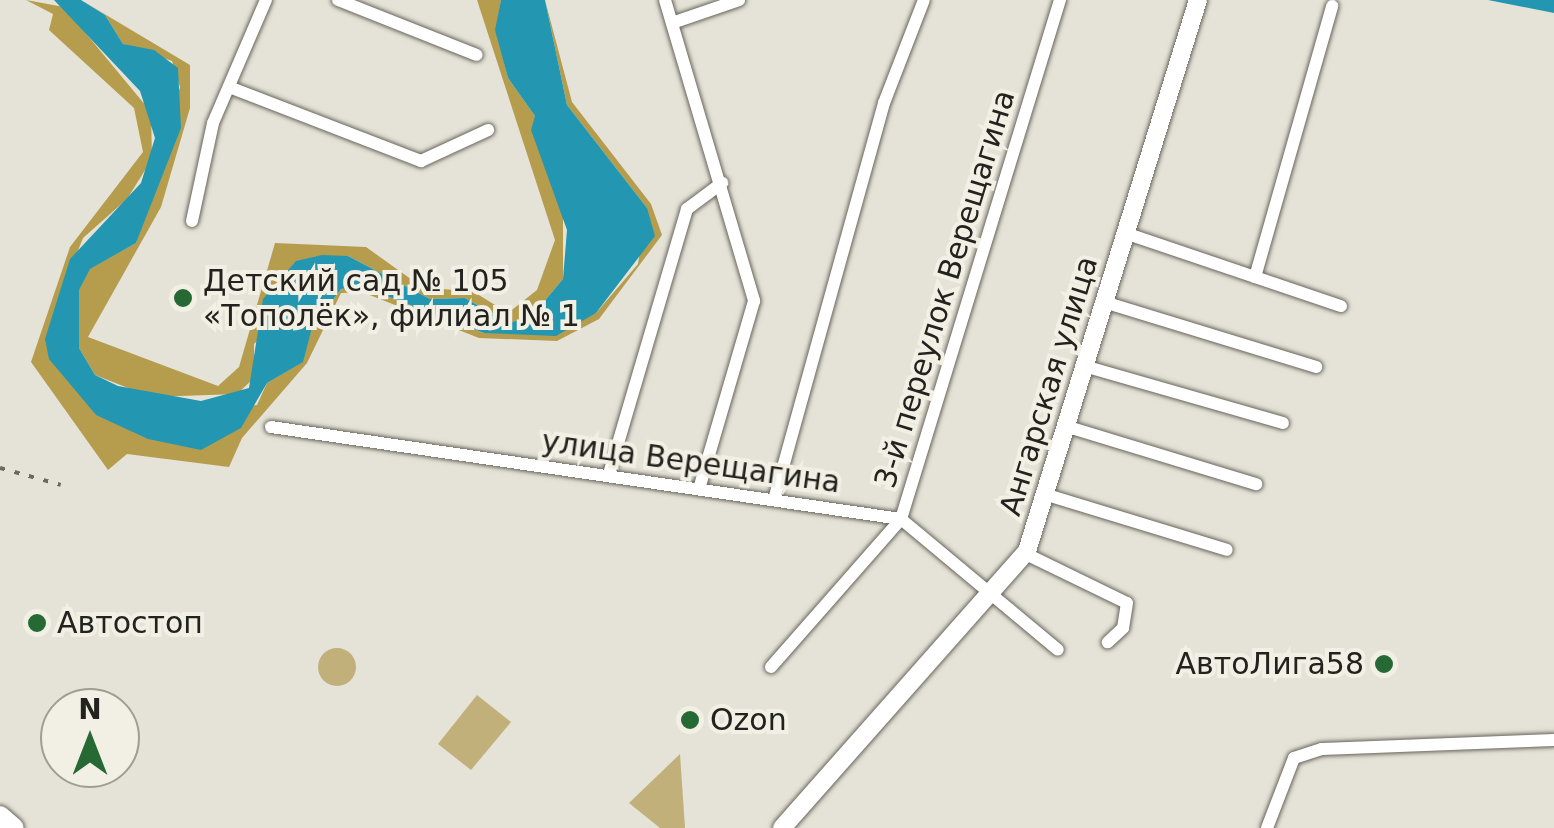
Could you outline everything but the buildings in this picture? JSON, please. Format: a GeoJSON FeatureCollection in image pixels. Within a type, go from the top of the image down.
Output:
{"type":"FeatureCollection","features":[{"type":"Feature","properties":{"kind":"main road"},"geometry":{"type":"LineString","coordinates":[[0,816],[14,828]]}},
{"type":"Feature","properties":{"kind":"street"},"geometry":{"type":"LineString","coordinates":[[192,221],[229,87],[266,0]]}},
{"type":"Feature","properties":{"kind":"street"},"geometry":{"type":"LineString","coordinates":[[338,0],[478,54]]}},
{"type":"Feature","properties":{"kind":"street"},"geometry":{"type":"LineString","coordinates":[[664,0],[722,182],[754,301],[700,486]]}},
{"type":"Feature","properties":{"kind":"street"},"geometry":{"type":"LineString","coordinates":[[672,23],[739,0]]}},
{"type":"Feature","properties":{"kind":"street"},"geometry":{"type":"LineString","coordinates":[[775,496],[884,103],[924,0]]}},
{"type":"Feature","properties":{"kind":"street","name":"3-й переулок Верещагина"},"geometry":{"type":"LineString","coordinates":[[772,667],[902,520],[1060,0]]}},
{"type":"Feature","properties":{"kind":"street","name":"Ангарская улица"},"geometry":{"type":"LineString","coordinates":[[782,828],[988,588],[1024,553],[1198,0]]}},
{"type":"Feature","properties":{"kind":"street"},"geometry":{"type":"LineString","coordinates":[[1255,277],[1332,6]]}},
{"type":"Feature","properties":{"kind":"street"},"geometry":{"type":"LineString","coordinates":[[229,87],[421,161],[488,130]]}},
{"type":"Feature","properties":{"kind":"street"},"geometry":{"type":"LineString","coordinates":[[609,474],[687,209],[722,182]]}},
{"type":"Feature","properties":{"kind":"street"},"geometry":{"type":"LineString","coordinates":[[1126,233],[1341,306]]}},
{"type":"Feature","properties":{"kind":"street"},"geometry":{"type":"LineString","coordinates":[[1104,302],[1316,366]]}},
{"type":"Feature","properties":{"kind":"street"},"geometry":{"type":"LineString","coordinates":[[1084,366],[1283,423]]}},
{"type":"Feature","properties":{"kind":"street"},"geometry":{"type":"LineString","coordinates":[[1065,426],[1256,484]]}},
{"type":"Feature","properties":{"kind":"street","name":"улица Верещагина"},"geometry":{"type":"LineString","coordinates":[[271,427],[775,496],[902,520],[1058,650]]}},
{"type":"Feature","properties":{"kind":"street"},"geometry":{"type":"LineString","coordinates":[[1044,494],[1228,550]]}},
{"type":"Feature","properties":{"kind":"street"},"geometry":{"type":"LineString","coordinates":[[1024,553],[1128,603],[1108,642]]}},
{"type":"Feature","properties":{"kind":"street"},"geometry":{"type":"LineString","coordinates":[[1267,828],[1294,758],[1322,749],[1554,740]]}},
{"type":"Feature","properties":{"kind":"shaded area"},"geometry":{"type":"Polygon","coordinates":[[[26,0],[64,7],[151,112],[152,159],[127,199],[83,238],[63,288],[96,415],[257,405],[267,383],[302,362],[312,328],[341,289],[363,287],[484,333],[596,313],[638,264],[647,208],[567,105],[545,0],[572,102],[651,204],[662,235],[599,319],[557,341],[479,338],[362,292],[341,293],[307,363],[242,438],[229,467],[127,454],[108,470],[31,362],[70,247],[143,152],[134,108],[49,30],[53,14],[26,0]]]}},
{"type":"Feature","properties":{"kind":"shaded area"},"geometry":{"type":"Polygon","coordinates":[[[81,0],[190,65],[190,108],[161,207],[88,337],[218,386],[239,367],[275,243],[366,247],[422,287],[474,292],[508,313],[537,290],[555,240],[477,0],[501,0],[496,30],[508,78],[535,116],[563,215],[563,279],[532,316],[510,323],[465,298],[430,299],[348,256],[254,344],[254,378],[237,394],[151,397],[95,375],[79,348],[79,289],[89,269],[136,243],[180,87],[172,61],[123,44],[105,15],[81,0]]]}},
{"type":"Feature","properties":{"kind":"shaded area"},"geometry":{"type":"Polygon","coordinates":[[[337,648],[351,653],[356,667],[351,681],[337,686],[323,681],[318,667],[323,653],[337,648]]]}},
{"type":"Feature","properties":{"kind":"shaded area"},"geometry":{"type":"Polygon","coordinates":[[[477,695],[511,722],[471,770],[438,744],[477,695]]]}},
{"type":"Feature","properties":{"kind":"shaded area"},"geometry":{"type":"Polygon","coordinates":[[[680,754],[685,828],[660,828],[629,803],[680,754]]]}},
{"type":"Feature","properties":{"kind":"water"},"geometry":{"type":"Polygon","coordinates":[[[54,0],[81,0],[105,15],[123,44],[154,50],[178,68],[181,128],[136,243],[90,269],[79,290],[79,348],[95,375],[118,386],[201,401],[249,388],[263,299],[296,261],[322,255],[348,256],[430,299],[465,298],[509,323],[532,316],[563,279],[567,230],[531,130],[535,116],[508,78],[495,30],[501,0],[545,0],[567,105],[647,208],[655,236],[596,313],[556,336],[484,333],[363,287],[341,289],[312,328],[303,362],[267,383],[241,428],[201,450],[148,439],[96,415],[49,359],[45,339],[70,259],[141,183],[155,138],[140,91],[54,0]]]}},
{"type":"Feature","properties":{"kind":"water"},"geometry":{"type":"Polygon","coordinates":[[[1488,0],[1554,0],[1554,13],[1488,0]]]}},
{"type":"Feature","properties":{"kind":"railway"},"geometry":{"type":"LineString","coordinates":[[0,468],[61,485]]}},
{"type":"Feature","properties":{"kind":"place","name":"Детский сад № 105 «Тополёк», филиал № 1"},"geometry":{"type":"Point","coordinates":[183,298]}},
{"type":"Feature","properties":{"kind":"place","name":"Автостоп"},"geometry":{"type":"Point","coordinates":[37,623]}},
{"type":"Feature","properties":{"kind":"place","name":"АвтоЛига58"},"geometry":{"type":"Point","coordinates":[1384,664]}},
{"type":"Feature","properties":{"kind":"place","name":"Ozon"},"geometry":{"type":"Point","coordinates":[690,720]}}]}
